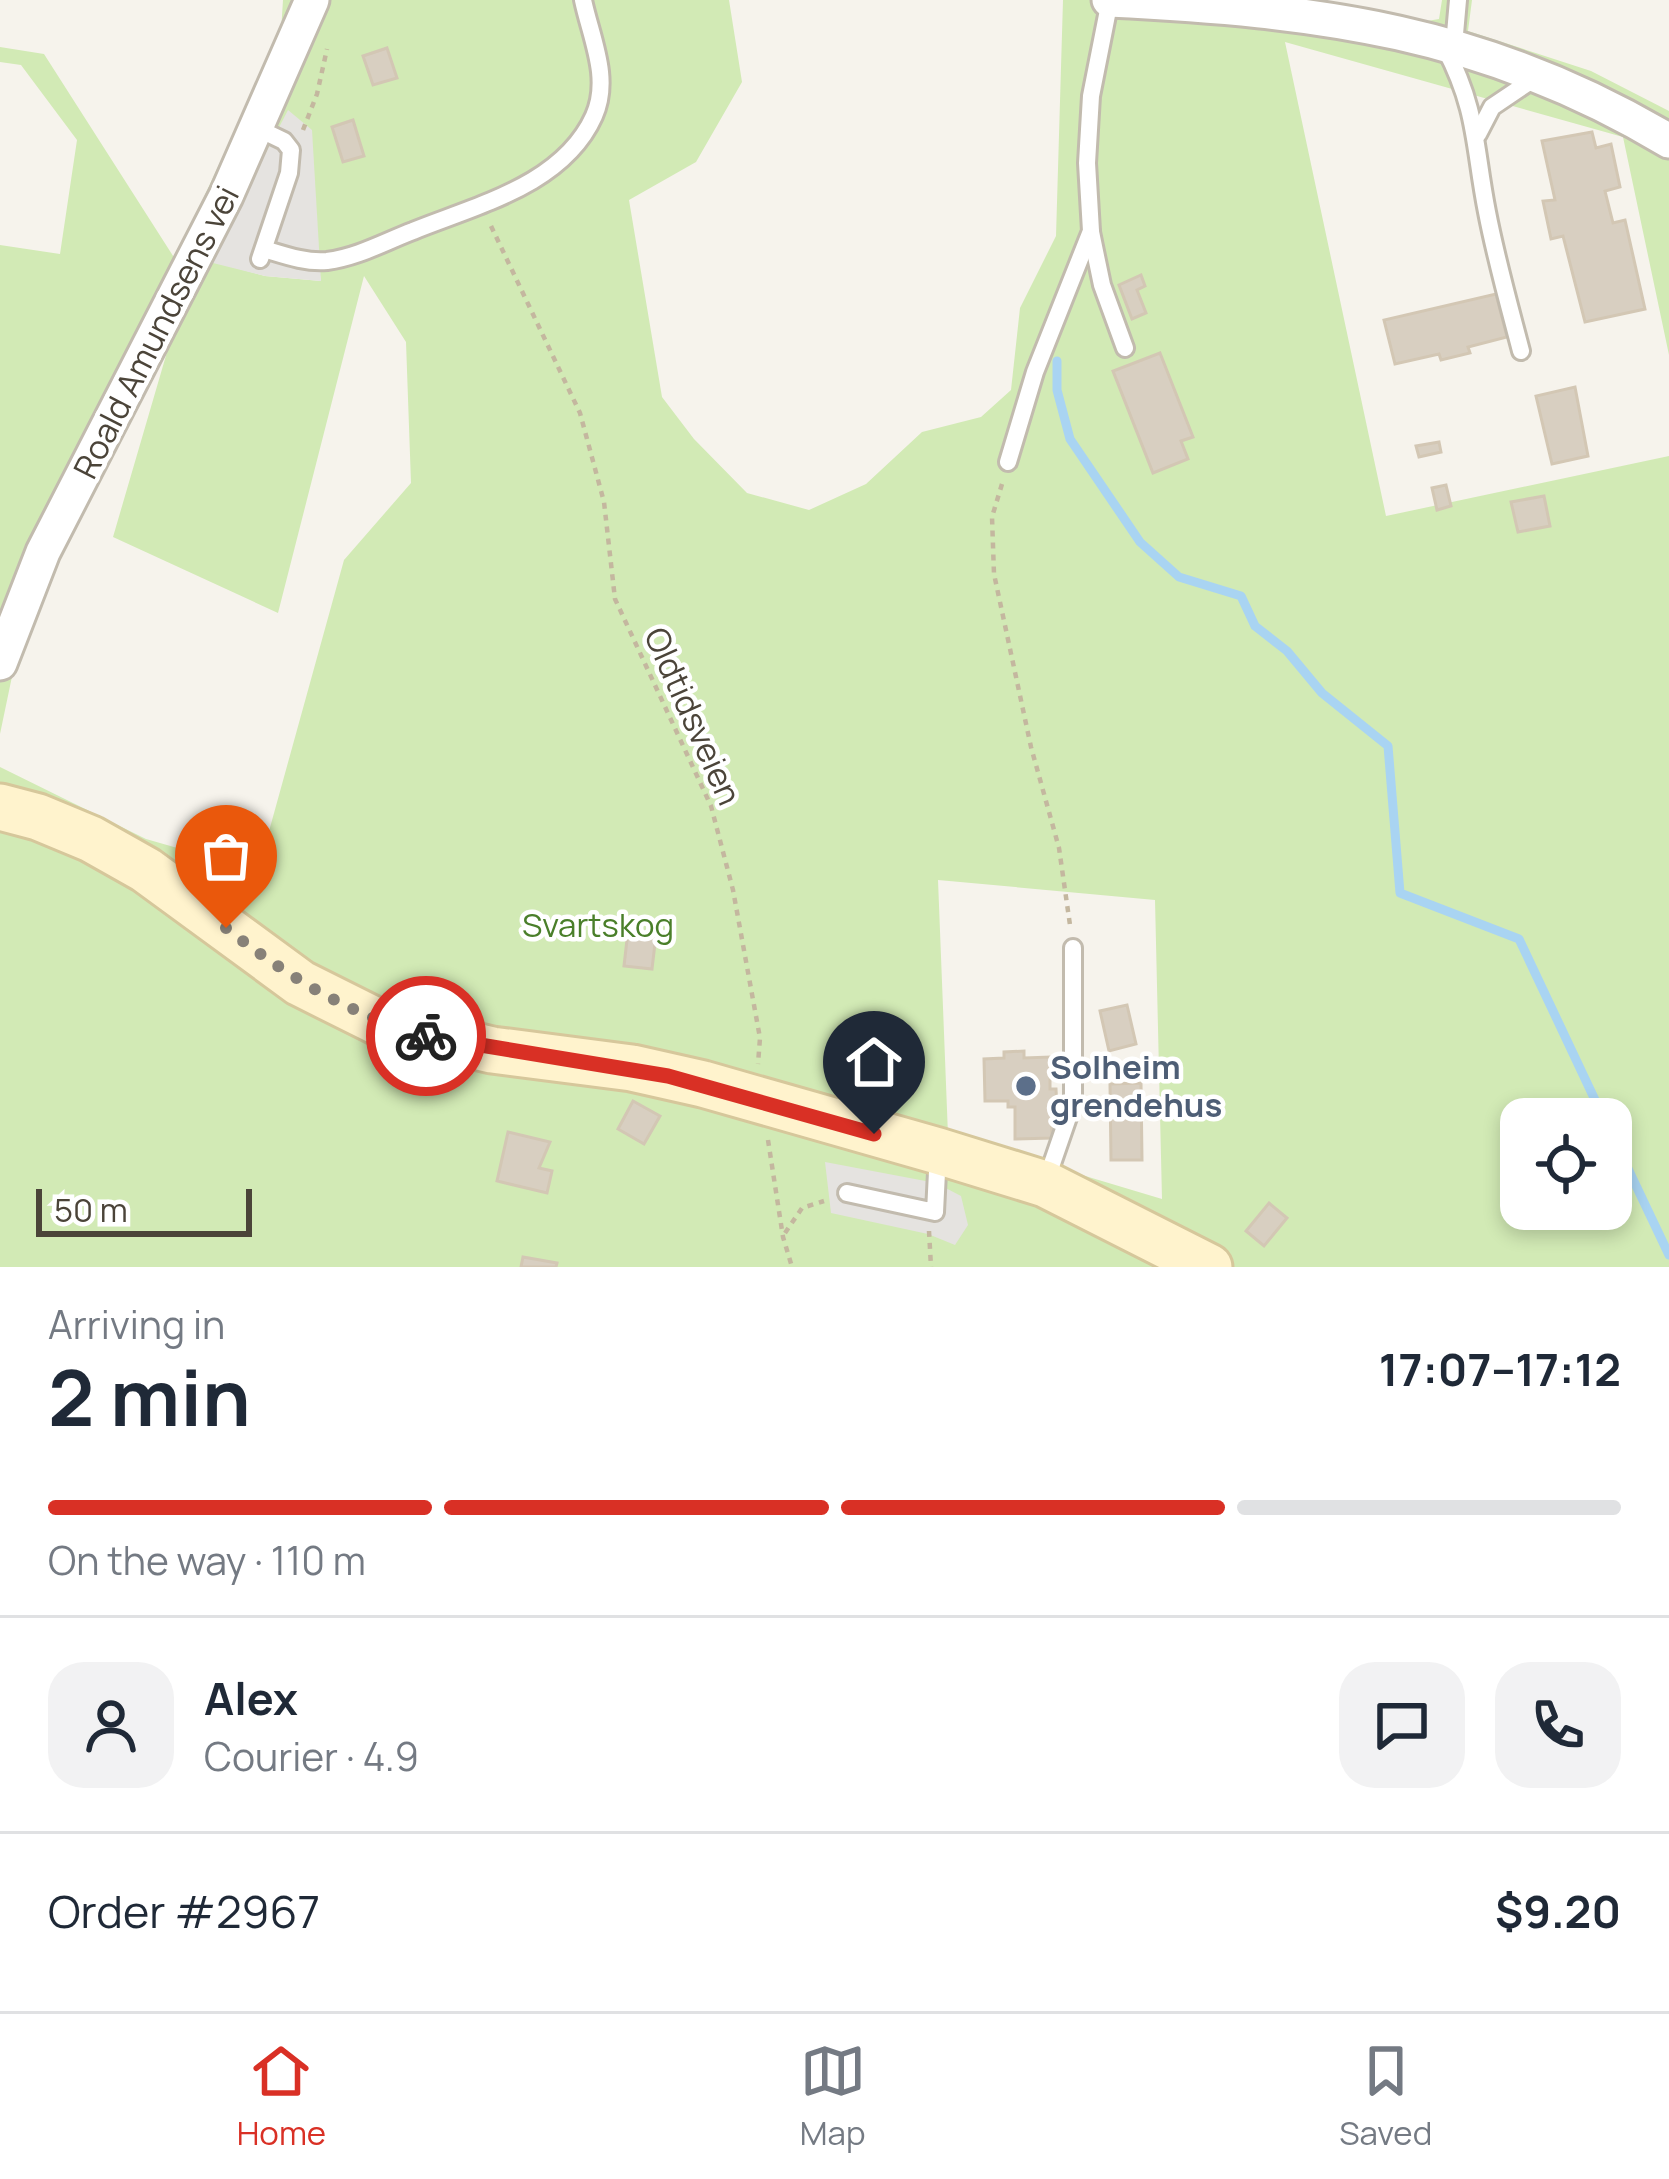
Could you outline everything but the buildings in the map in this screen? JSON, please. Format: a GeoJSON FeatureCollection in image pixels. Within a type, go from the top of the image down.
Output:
{"type":"FeatureCollection","features":[{"type":"Feature","properties":{"kind":"main road"},"geometry":{"type":"LineString","coordinates":[[0,807],[91,839],[146,870],[301,983],[382,1024],[492,1049],[632,1068],[938,1151],[1045,1184],[1209,1267]]}},
{"type":"Feature","properties":{"kind":"street","name":"Roald Amundsens vei"},"geometry":{"type":"LineString","coordinates":[[0,663],[43,552],[192,266],[312,0]]}},
{"type":"Feature","properties":{"kind":"street"},"geometry":{"type":"LineString","coordinates":[[1110,0],[1196,3],[1353,21],[1448,44],[1539,77],[1669,141]]}},
{"type":"Feature","properties":{"kind":"lane"},"geometry":{"type":"LineString","coordinates":[[257,128],[284,141],[291,150],[290,173],[262,254],[322,262],[358,254],[481,205],[551,169],[576,148],[602,91],[583,0]]}},
{"type":"Feature","properties":{"kind":"lane"},"geometry":{"type":"LineString","coordinates":[[1110,0],[1091,96],[1088,164],[1091,231],[1102,285],[1125,348]]}},
{"type":"Feature","properties":{"kind":"lane"},"geometry":{"type":"LineString","coordinates":[[1458,0],[1448,44],[1478,134],[1486,208],[1521,351]]}},
{"type":"Feature","properties":{"kind":"lane"},"geometry":{"type":"LineString","coordinates":[[1478,134],[1492,107],[1539,77]]}},
{"type":"Feature","properties":{"kind":"lane"},"geometry":{"type":"LineString","coordinates":[[1008,462],[1035,372],[1091,231]]}},
{"type":"Feature","properties":{"kind":"lane"},"geometry":{"type":"LineString","coordinates":[[1045,1184],[1073,1103],[1073,948]]}},
{"type":"Feature","properties":{"kind":"lane"},"geometry":{"type":"LineString","coordinates":[[847,1193],[935,1212],[938,1151]]}},
{"type":"Feature","properties":{"kind":"path"},"geometry":{"type":"LineString","coordinates":[[291,150],[311,112],[328,41]]}},
{"type":"Feature","properties":{"kind":"path","name":"Oldtidsveien"},"geometry":{"type":"LineString","coordinates":[[481,205],[580,412],[604,502],[615,599],[711,806],[733,890],[760,1039],[757,1073],[792,1267]]}},
{"type":"Feature","properties":{"kind":"path"},"geometry":{"type":"LineString","coordinates":[[1008,462],[992,517],[994,574],[1031,747],[1059,848],[1073,948]]}},
{"type":"Feature","properties":{"kind":"path"},"geometry":{"type":"LineString","coordinates":[[783,1237],[802,1208],[847,1193]]}},
{"type":"Feature","properties":{"kind":"path"},"geometry":{"type":"LineString","coordinates":[[931,1267],[928,1234],[935,1212]]}},
{"type":"Feature","properties":{"kind":"green space","name":"Svartskog"},"geometry":{"type":"Polygon","coordinates":[[[283,0],[729,0],[742,82],[696,162],[629,200],[662,397],[694,439],[747,493],[809,510],[866,484],[922,432],[981,417],[1011,390],[1020,308],[1056,236],[1063,0],[1258,0],[1409,24],[1439,19],[1442,0],[1472,0],[1468,31],[1591,71],[1669,111],[1669,355],[1623,137],[1285,42],[1386,516],[1669,456],[1669,1267],[0,1267],[0,767],[146,839],[258,871],[344,560],[411,483],[406,342],[364,276],[278,613],[113,537],[172,335],[24,619],[0,734],[0,245],[60,254],[77,140],[21,65],[0,62],[0,47],[44,54],[175,259],[281,32],[283,0]],[[289,111],[210,261],[265,276],[321,281],[289,111]],[[938,880],[948,1135],[1162,1199],[1155,900],[938,880]]]}},
{"type":"Feature","properties":{"kind":"shaded area"},"geometry":{"type":"Polygon","coordinates":[[[288,110],[312,130],[321,281],[265,276],[209,262],[288,110]]]}},
{"type":"Feature","properties":{"kind":"shaded area"},"geometry":{"type":"Polygon","coordinates":[[[825,1162],[936,1183],[961,1196],[968,1225],[955,1245],[928,1234],[831,1213],[825,1162]]]}},
{"type":"Feature","properties":{"kind":"waterway"},"geometry":{"type":"LineString","coordinates":[[1057,361],[1057,390],[1070,439],[1140,542],[1179,577],[1241,596],[1255,626],[1287,651],[1322,693],[1388,746],[1400,893],[1519,939],[1594,1098]]}},
{"type":"Feature","properties":{"kind":"waterway"},"geometry":{"type":"LineString","coordinates":[[1632,1177],[1669,1255]]}},
{"type":"Feature","properties":{"kind":"way so far"},"geometry":{"type":"LineString","coordinates":[[226,928],[338,1004],[382,1024],[426,1036]]}},
{"type":"Feature","properties":{"kind":"place","name":"Solheim grendehus"},"geometry":{"type":"Point","coordinates":[1026,1086]}},
{"type":"Feature","properties":{"kind":"route"},"geometry":{"type":"LineString","coordinates":[[426,1036],[632,1068],[874,1134]]}}]}
